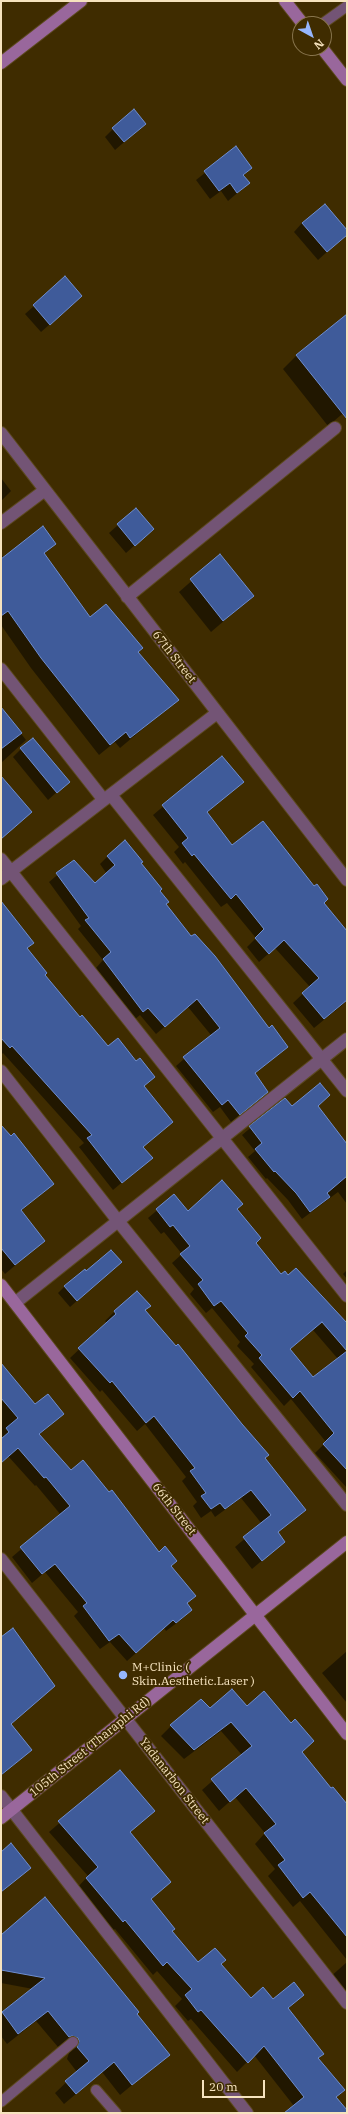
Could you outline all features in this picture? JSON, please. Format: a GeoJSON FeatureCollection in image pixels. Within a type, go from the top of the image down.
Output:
{"type":"FeatureCollection","features":[{"type":"Feature","properties":{"kind":"street"},"geometry":{"type":"LineString","coordinates":[[1,63],[81,1]]}},
{"type":"Feature","properties":{"kind":"street"},"geometry":{"type":"LineString","coordinates":[[285,1],[297,16]]}},
{"type":"Feature","properties":{"kind":"street"},"geometry":{"type":"LineString","coordinates":[[328,56],[347,80]]}},
{"type":"Feature","properties":{"kind":"street"},"geometry":{"type":"LineString","coordinates":[[127,597],[335,428]]}},
{"type":"Feature","properties":{"kind":"street","name":"67th Street"},"geometry":{"type":"LineString","coordinates":[[1,433],[347,880]]}},
{"type":"Feature","properties":{"kind":"street"},"geometry":{"type":"LineString","coordinates":[[1,523],[45,490]]}},
{"type":"Feature","properties":{"kind":"street"},"geometry":{"type":"LineString","coordinates":[[1,669],[347,1091]]}},
{"type":"Feature","properties":{"kind":"street"},"geometry":{"type":"LineString","coordinates":[[1,879],[217,713]]}},
{"type":"Feature","properties":{"kind":"street"},"geometry":{"type":"LineString","coordinates":[[1,859],[347,1296]]}},
{"type":"Feature","properties":{"kind":"street"},"geometry":{"type":"LineString","coordinates":[[15,1303],[347,1039]]}},
{"type":"Feature","properties":{"kind":"street"},"geometry":{"type":"LineString","coordinates":[[1,1071],[118,1221],[347,1505]]}},
{"type":"Feature","properties":{"kind":"street","name":"66th Street"},"geometry":{"type":"LineString","coordinates":[[1,1285],[347,1734]]}},
{"type":"Feature","properties":{"kind":"street","name":"105th Street (Tharaphi Rd)"},"geometry":{"type":"LineString","coordinates":[[1,1818],[347,1542]]}},
{"type":"Feature","properties":{"kind":"street","name":"Yadanarbon Street"},"geometry":{"type":"LineString","coordinates":[[1,1559],[347,2003]]}},
{"type":"Feature","properties":{"kind":"street"},"geometry":{"type":"LineString","coordinates":[[1,1796],[247,2113]]}},
{"type":"Feature","properties":{"kind":"lane"},"geometry":{"type":"LineString","coordinates":[[332,17],[347,6]]}},
{"type":"Feature","properties":{"kind":"lane"},"geometry":{"type":"LineString","coordinates":[[1,2102],[73,2042]]}},
{"type":"Feature","properties":{"kind":"lane"},"geometry":{"type":"LineString","coordinates":[[96,2090],[116,2113]]}},
{"type":"Feature","properties":{"kind":"building"},"geometry":{"type":"Polygon","coordinates":[[[134,109],[146,124],[124,142],[112,128],[134,109]]]}},
{"type":"Feature","properties":{"kind":"building"},"geometry":{"type":"Polygon","coordinates":[[[236,146],[252,168],[243,175],[250,183],[237,193],[230,183],[219,191],[204,171],[236,146]]]}},
{"type":"Feature","properties":{"kind":"building"},"geometry":{"type":"Polygon","coordinates":[[[325,204],[347,230],[347,235],[327,252],[302,223],[325,204]]]}},
{"type":"Feature","properties":{"kind":"building"},"geometry":{"type":"Polygon","coordinates":[[[65,276],[82,296],[50,325],[33,305],[65,276]]]}},
{"type":"Feature","properties":{"kind":"building"},"geometry":{"type":"Polygon","coordinates":[[[347,314],[347,419],[296,355],[347,314]]]}},
{"type":"Feature","properties":{"kind":"building"},"geometry":{"type":"Polygon","coordinates":[[[136,508],[154,529],[135,546],[117,524],[136,508]]]}},
{"type":"Feature","properties":{"kind":"building"},"geometry":{"type":"Polygon","coordinates":[[[43,526],[56,544],[44,553],[90,617],[106,604],[143,648],[138,652],[179,700],[130,738],[126,732],[110,745],[41,658],[8,611],[1,616],[1,559],[43,526]]]}},
{"type":"Feature","properties":{"kind":"building"},"geometry":{"type":"Polygon","coordinates":[[[220,554],[254,596],[223,621],[190,579],[220,554]]]}},
{"type":"Feature","properties":{"kind":"building"},"geometry":{"type":"Polygon","coordinates":[[[1,707],[22,733],[1,749],[1,707]]]}},
{"type":"Feature","properties":{"kind":"building"},"geometry":{"type":"Polygon","coordinates":[[[33,738],[70,782],[57,793],[20,748],[33,738]]]}},
{"type":"Feature","properties":{"kind":"building"},"geometry":{"type":"Polygon","coordinates":[[[222,756],[244,782],[207,812],[232,845],[263,821],[314,886],[317,884],[328,899],[324,903],[347,931],[347,1000],[324,1019],[302,993],[319,978],[284,940],[269,954],[255,938],[264,929],[236,894],[231,899],[194,854],[192,856],[182,843],[188,838],[162,805],[222,756]]]}},
{"type":"Feature","properties":{"kind":"building"},"geometry":{"type":"Polygon","coordinates":[[[1,776],[32,812],[1,839],[1,776]]]}},
{"type":"Feature","properties":{"kind":"building"},"geometry":{"type":"Polygon","coordinates":[[[125,840],[162,889],[160,891],[169,902],[166,904],[191,936],[195,934],[215,956],[269,1028],[272,1025],[288,1047],[255,1073],[268,1092],[240,1115],[228,1100],[222,1105],[183,1057],[220,1028],[197,999],[165,1027],[148,1008],[143,1012],[103,959],[111,952],[85,920],[89,918],[56,873],[74,860],[95,883],[115,865],[107,856],[125,840]]]}},
{"type":"Feature","properties":{"kind":"building"},"geometry":{"type":"Polygon","coordinates":[[[1,901],[34,943],[27,948],[47,973],[45,975],[80,1017],[82,1015],[108,1046],[118,1038],[136,1061],[140,1058],[155,1077],[144,1086],[173,1122],[143,1147],[153,1158],[122,1183],[87,1138],[92,1135],[12,1046],[10,1048],[1,1038],[1,901]]]}},
{"type":"Feature","properties":{"kind":"building"},"geometry":{"type":"Polygon","coordinates":[[[320,1083],[330,1095],[318,1106],[347,1144],[347,1176],[327,1193],[330,1197],[310,1212],[296,1193],[275,1171],[274,1172],[255,1149],[262,1143],[249,1126],[285,1098],[292,1106],[320,1083]]]}},
{"type":"Feature","properties":{"kind":"building"},"geometry":{"type":"Polygon","coordinates":[[[1,1125],[11,1136],[14,1133],[54,1184],[21,1210],[45,1241],[15,1265],[1,1248],[1,1125]]]}},
{"type":"Feature","properties":{"kind":"building"},"geometry":{"type":"Polygon","coordinates":[[[222,1180],[243,1204],[237,1209],[261,1238],[256,1243],[281,1274],[285,1271],[288,1275],[296,1268],[347,1323],[347,1351],[347,1470],[323,1444],[334,1433],[300,1391],[293,1398],[259,1358],[262,1355],[245,1336],[248,1333],[221,1301],[214,1306],[198,1284],[203,1280],[180,1254],[190,1246],[173,1225],[170,1227],[156,1209],[174,1194],[188,1211],[222,1180]],[[322,1322],[290,1349],[313,1377],[347,1351],[322,1322]]]}},
{"type":"Feature","properties":{"kind":"building"},"geometry":{"type":"Polygon","coordinates":[[[111,1250],[122,1262],[77,1301],[64,1286],[85,1269],[86,1271],[111,1250]]]}},
{"type":"Feature","properties":{"kind":"building"},"geometry":{"type":"Polygon","coordinates":[[[137,1291],[151,1306],[145,1310],[176,1346],[178,1344],[242,1424],[269,1455],[265,1458],[306,1510],[278,1532],[285,1542],[262,1561],[243,1537],[271,1515],[251,1490],[225,1509],[220,1503],[211,1509],[201,1496],[206,1493],[190,1471],[195,1468],[154,1416],[146,1423],[112,1381],[110,1383],[78,1348],[116,1314],[114,1311],[137,1291]]]}},
{"type":"Feature","properties":{"kind":"building"},"geometry":{"type":"Polygon","coordinates":[[[1,1363],[35,1404],[48,1394],[64,1414],[39,1434],[71,1470],[83,1460],[109,1492],[112,1490],[159,1552],[165,1546],[177,1561],[171,1566],[196,1596],[187,1603],[192,1610],[176,1623],[173,1620],[136,1653],[119,1634],[109,1641],[83,1606],[87,1603],[55,1564],[42,1574],[20,1547],[70,1506],[46,1477],[44,1478],[18,1448],[1,1463],[1,1439],[9,1432],[6,1428],[18,1418],[1,1398],[1,1363]]]}},
{"type":"Feature","properties":{"kind":"building"},"geometry":{"type":"Polygon","coordinates":[[[13,1628],[55,1686],[11,1724],[32,1750],[1,1775],[1,1637],[13,1628]]]}},
{"type":"Feature","properties":{"kind":"building"},"geometry":{"type":"Polygon","coordinates":[[[232,1689],[247,1706],[264,1691],[291,1723],[295,1719],[314,1741],[302,1752],[331,1788],[333,1787],[347,1804],[347,1937],[310,1892],[303,1898],[278,1865],[285,1860],[264,1833],[276,1824],[246,1788],[230,1802],[211,1779],[252,1746],[231,1722],[194,1750],[170,1725],[201,1699],[210,1708],[232,1689]]]}},
{"type":"Feature","properties":{"kind":"building"},"geometry":{"type":"Polygon","coordinates":[[[120,1770],[155,1811],[130,1832],[171,1882],[151,1899],[175,1929],[172,1931],[198,1962],[215,1948],[226,1960],[221,1964],[251,1998],[263,1987],[273,1999],[294,1982],[304,1995],[288,2008],[324,2054],[318,2058],[345,2090],[336,2097],[347,2110],[347,2113],[284,2113],[304,2097],[264,2046],[248,2063],[201,2010],[198,2012],[185,1995],[192,1989],[167,1962],[163,1966],[125,1920],[123,1922],[86,1878],[98,1867],[58,1821],[120,1770]]]}},
{"type":"Feature","properties":{"kind":"building"},"geometry":{"type":"Polygon","coordinates":[[[11,1843],[31,1868],[1,1892],[1,1852],[11,1843]]]}},
{"type":"Feature","properties":{"kind":"building"},"geometry":{"type":"Polygon","coordinates":[[[45,1897],[139,2012],[137,2014],[170,2055],[132,2085],[114,2062],[76,2094],[65,2081],[89,2061],[77,2047],[79,2041],[78,2038],[72,2036],[69,2037],[48,2011],[18,2034],[2,2012],[45,1978],[1,1970],[1,1935],[45,1897]]]}},
{"type":"Feature","properties":{"kind":"place","name":"M+Clinic ( Skin.Aesthetic.Laser )"},"geometry":{"type":"Point","coordinates":[123,1675]}}]}
